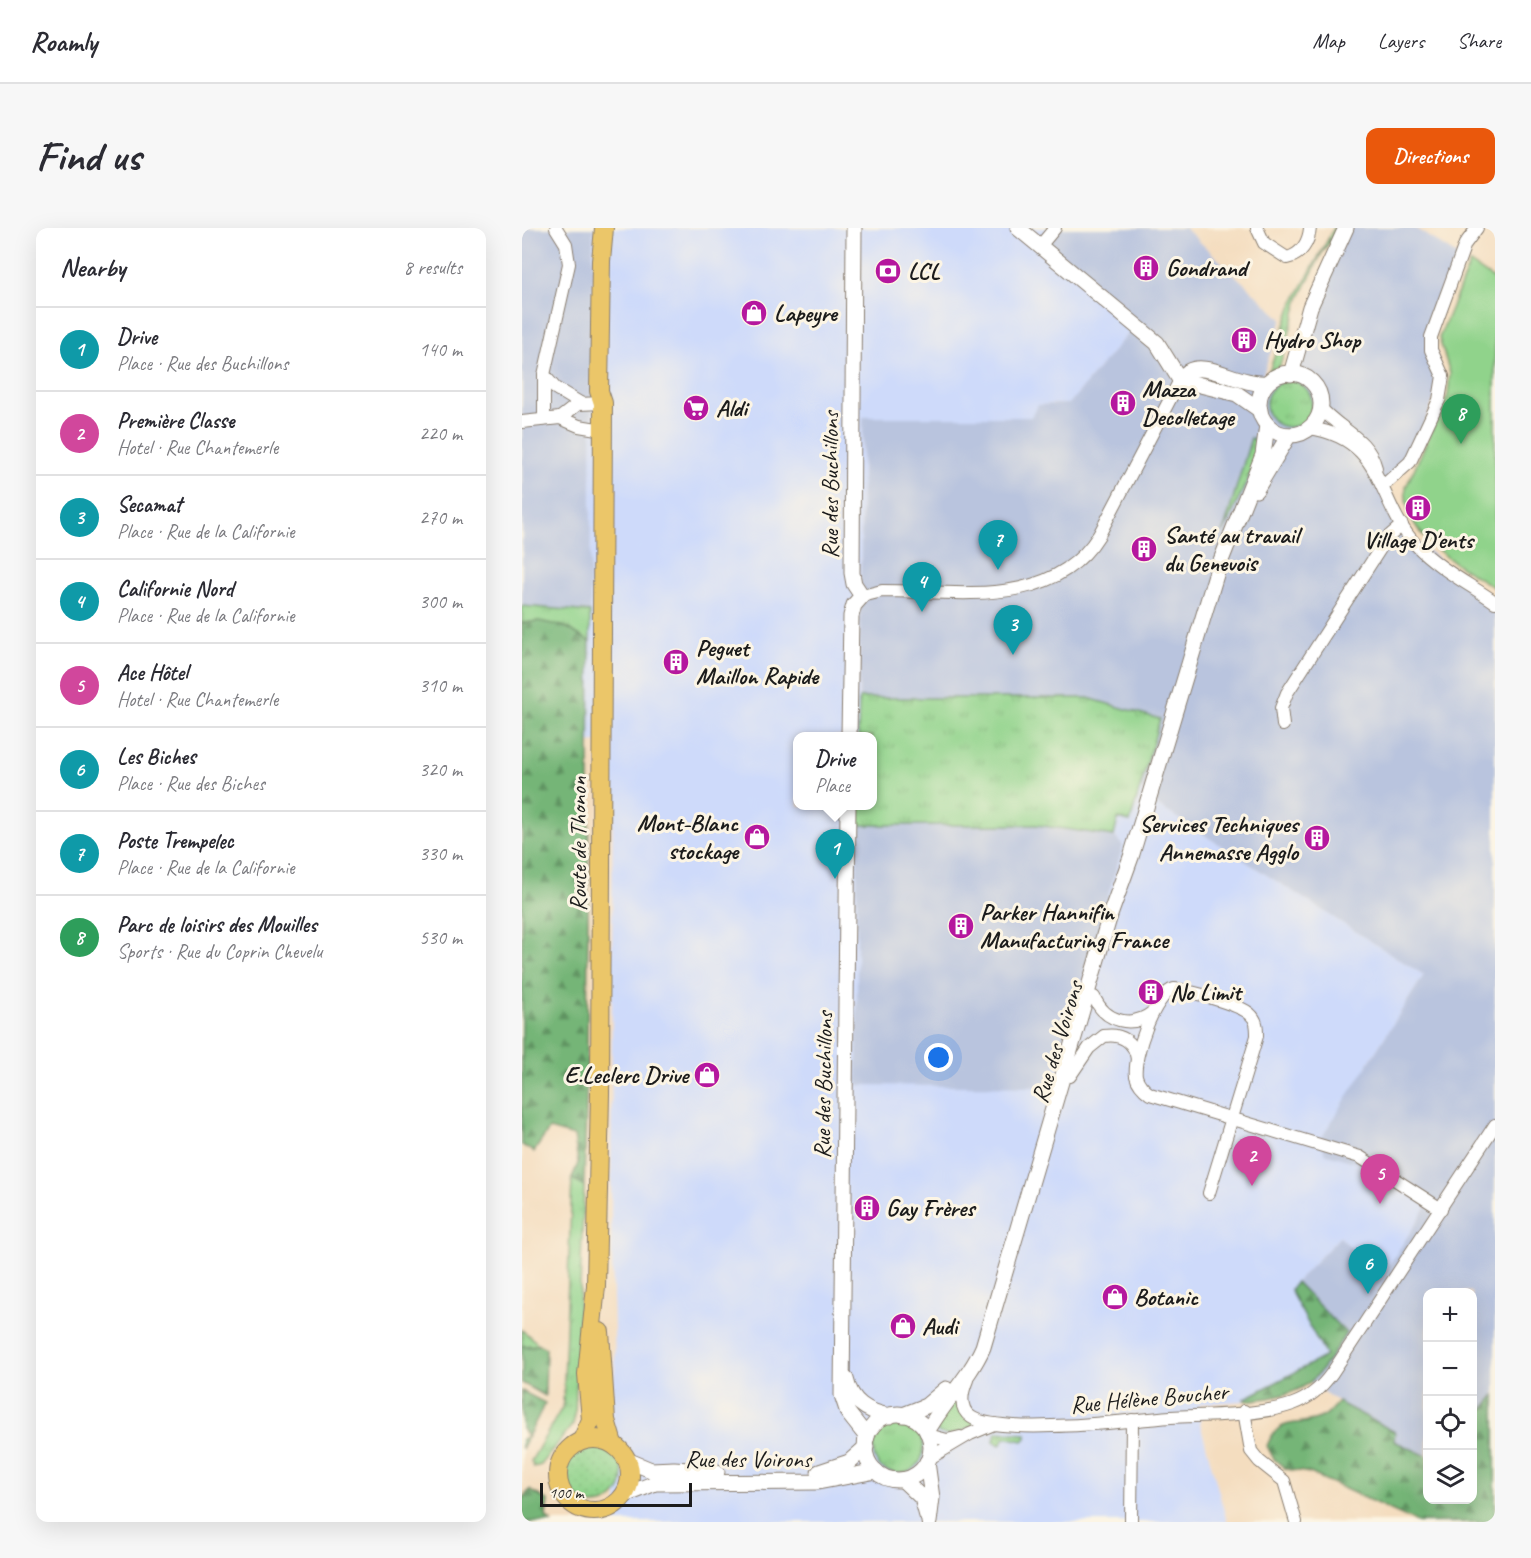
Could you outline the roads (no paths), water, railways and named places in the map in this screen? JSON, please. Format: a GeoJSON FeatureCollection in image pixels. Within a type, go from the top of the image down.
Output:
{"type":"FeatureCollection","features":[{"type":"Feature","properties":{"kind":"main road","name":"Route de Thonon"},"geometry":{"type":"LineString","coordinates":[[582,1440],[591,1420],[587,1374],[596,1286],[601,1046],[603,403],[599,391],[601,261],[604,228]]}},
{"type":"Feature","properties":{"kind":"main road","name":"Route de Thonon"},"geometry":{"type":"LineString","coordinates":[[603,403],[608,391],[615,228]]}},
{"type":"Feature","properties":{"kind":"main road","name":"Route de Thonon"},"geometry":{"type":"LineString","coordinates":[[596,1286],[606,1420],[613,1444]]}},
{"type":"Feature","properties":{"kind":"main road"},"geometry":{"type":"LineString","coordinates":[[596,1438],[613,1444],[627,1460],[630,1478],[623,1496],[605,1515],[593,1511],[581,1515],[562,1493],[557,1472],[564,1455],[582,1440],[596,1438]]}},
{"type":"Feature","properties":{"kind":"street"},"geometry":{"type":"LineString","coordinates":[[544,418],[544,375],[569,267],[568,248],[556,228]]}},
{"type":"Feature","properties":{"kind":"street","name":"Rue des Buchillons"},"geometry":{"type":"LineString","coordinates":[[854,228],[852,560],[853,582],[862,596]]}},
{"type":"Feature","properties":{"kind":"street"},"geometry":{"type":"LineString","coordinates":[[1018,228],[1157,343],[1180,380],[1237,394],[1260,410]]}},
{"type":"Feature","properties":{"kind":"street"},"geometry":{"type":"LineString","coordinates":[[1040,246],[1055,228]]}},
{"type":"Feature","properties":{"kind":"street"},"geometry":{"type":"LineString","coordinates":[[1257,228],[1264,243],[1283,257],[1289,258],[1304,247],[1310,228]]}},
{"type":"Feature","properties":{"kind":"street"},"geometry":{"type":"LineString","coordinates":[[1291,374],[1310,307],[1346,228]]}},
{"type":"Feature","properties":{"kind":"street"},"geometry":{"type":"LineString","coordinates":[[1336,250],[1353,228]]}},
{"type":"Feature","properties":{"kind":"street"},"geometry":{"type":"LineString","coordinates":[[1381,480],[1410,462],[1439,400],[1443,376],[1430,341],[1461,255],[1477,228]]}},
{"type":"Feature","properties":{"kind":"street"},"geometry":{"type":"LineString","coordinates":[[849,732],[851,616],[854,605],[862,596],[882,591],[1011,591],[1042,583],[1066,570],[1085,554],[1099,535],[1180,380],[1187,372],[1199,369],[1248,383],[1267,383]]}},
{"type":"Feature","properties":{"kind":"street"},"geometry":{"type":"LineString","coordinates":[[1381,480],[1357,449],[1345,439],[1327,430],[1309,428],[1289,435],[1275,431],[1267,425],[1260,410],[1260,396],[1267,383],[1275,377],[1291,374],[1305,378],[1315,387],[1320,407],[1332,421],[1368,447],[1402,525],[1425,553],[1495,602]]}},
{"type":"Feature","properties":{"kind":"street"},"geometry":{"type":"LineString","coordinates":[[544,375],[555,388],[580,403],[603,403]]}},
{"type":"Feature","properties":{"kind":"street"},"geometry":{"type":"LineString","coordinates":[[560,418],[580,403]]}},
{"type":"Feature","properties":{"kind":"street"},"geometry":{"type":"LineString","coordinates":[[1309,428],[1317,418],[1320,407]]}},
{"type":"Feature","properties":{"kind":"street"},"geometry":{"type":"LineString","coordinates":[[522,422],[560,418],[579,426],[603,430]]}},
{"type":"Feature","properties":{"kind":"street","name":"Rue des Voirons"},"geometry":{"type":"LineString","coordinates":[[1026,1203],[1070,1076],[1094,997],[1131,857],[1215,576],[1263,455],[1267,425]]}},
{"type":"Feature","properties":{"kind":"street","name":"Rue des Voirons"},"geometry":{"type":"LineString","coordinates":[[1235,526],[1289,435]]}},
{"type":"Feature","properties":{"kind":"street"},"geometry":{"type":"LineString","coordinates":[[1283,725],[1281,708],[1287,693],[1387,538],[1402,525]]}},
{"type":"Feature","properties":{"kind":"street","name":"Rue des Buchillons"},"geometry":{"type":"LineString","coordinates":[[848,810],[842,1395],[845,1407],[866,1442]]}},
{"type":"Feature","properties":{"kind":"street","name":"Rue des Voirons"},"geometry":{"type":"LineString","coordinates":[[928,1434],[940,1409],[973,1366],[990,1322],[1107,926],[1131,857]]}},
{"type":"Feature","properties":{"kind":"street"},"geometry":{"type":"LineString","coordinates":[[1137,1059],[1153,1012],[1165,993],[1178,989],[1242,1009],[1252,1016],[1257,1025],[1257,1036],[1209,1193]]}},
{"type":"Feature","properties":{"kind":"street"},"geometry":{"type":"LineString","coordinates":[[1094,997],[1105,1013],[1119,1021],[1140,1020],[1153,1012]]}},
{"type":"Feature","properties":{"kind":"street"},"geometry":{"type":"LineString","coordinates":[[1070,1076],[1093,1043],[1108,1035],[1128,1041],[1136,1051],[1137,1078],[1147,1092],[1360,1157],[1441,1209]]}},
{"type":"Feature","properties":{"kind":"street"},"geometry":{"type":"LineString","coordinates":[[1244,1411],[1293,1404],[1320,1388],[1495,1125]]}},
{"type":"Feature","properties":{"kind":"street","name":"Rue des Voirons"},"geometry":{"type":"LineString","coordinates":[[897,1415],[926,1406],[943,1393],[969,1359],[990,1322]]}},
{"type":"Feature","properties":{"kind":"street","name":"Rue des Buchillons"},"geometry":{"type":"LineString","coordinates":[[843,1365],[848,1388],[855,1400],[872,1412],[897,1415]]}},
{"type":"Feature","properties":{"kind":"street","name":"Rue Hélène Boucher"},"geometry":{"type":"LineString","coordinates":[[973,1366],[962,1395],[964,1409],[974,1419],[1001,1424],[1053,1426],[1244,1411],[1251,1451],[1259,1461],[1284,1481],[1296,1522]]}},
{"type":"Feature","properties":{"kind":"street"},"geometry":{"type":"LineString","coordinates":[[928,1461],[918,1474],[903,1480],[888,1479],[876,1471],[868,1460],[866,1442],[874,1425],[897,1415],[919,1422],[928,1434],[931,1447],[928,1461],[932,1498],[928,1522]]}},
{"type":"Feature","properties":{"kind":"street"},"geometry":{"type":"LineString","coordinates":[[1131,1522],[1132,1420]]}},
{"type":"Feature","properties":{"kind":"street","name":"Rue Hélène Boucher"},"geometry":{"type":"LineString","coordinates":[[928,1434],[949,1440],[1001,1424]]}},
{"type":"Feature","properties":{"kind":"street","name":"Rue Hélène Boucher"},"geometry":{"type":"LineString","coordinates":[[928,1461],[970,1434]]}},
{"type":"Feature","properties":{"kind":"street","name":"Rue des Voirons"},"geometry":{"type":"LineString","coordinates":[[627,1460],[651,1470],[815,1472],[849,1462],[866,1442]]}},
{"type":"Feature","properties":{"kind":"street","name":"Rue des Voirons"},"geometry":{"type":"LineString","coordinates":[[623,1496],[655,1483],[818,1482],[876,1471]]}},
{"type":"Feature","properties":{"kind":"street"},"geometry":{"type":"LineString","coordinates":[[903,1480],[922,1498],[928,1522]]}},
{"type":"Feature","properties":{"kind":"place","name":"Gondrand"},"geometry":{"type":"Point","coordinates":[1146,268]}},
{"type":"Feature","properties":{"kind":"place","name":"LCL"},"geometry":{"type":"Point","coordinates":[888,271]}},
{"type":"Feature","properties":{"kind":"place","name":"Lapeyre"},"geometry":{"type":"Point","coordinates":[754,313]}},
{"type":"Feature","properties":{"kind":"place","name":"Hydro Shop"},"geometry":{"type":"Point","coordinates":[1244,340]}},
{"type":"Feature","properties":{"kind":"place","name":"Mazza Decolletage"},"geometry":{"type":"Point","coordinates":[1123,403]}},
{"type":"Feature","properties":{"kind":"place","name":"Aldi"},"geometry":{"type":"Point","coordinates":[696,408]}},
{"type":"Feature","properties":{"kind":"place","name":"Parc de loisirs des Mouilles"},"geometry":{"type":"Point","coordinates":[1461,444]}},
{"type":"Feature","properties":{"kind":"place","name":"Village D'ents"},"geometry":{"type":"Point","coordinates":[1418,508]}},
{"type":"Feature","properties":{"kind":"place","name":"Santé au travail du Genevois"},"geometry":{"type":"Point","coordinates":[1144,549]}},
{"type":"Feature","properties":{"kind":"place","name":"Poste Trempelec"},"geometry":{"type":"Point","coordinates":[998,570]}},
{"type":"Feature","properties":{"kind":"place","name":"Californie Nord"},"geometry":{"type":"Point","coordinates":[922,612]}},
{"type":"Feature","properties":{"kind":"place","name":"Secamat"},"geometry":{"type":"Point","coordinates":[1013,655]}},
{"type":"Feature","properties":{"kind":"place","name":"Peguet Maillon Rapide"},"geometry":{"type":"Point","coordinates":[676,662]}},
{"type":"Feature","properties":{"kind":"place","name":"Mont-Blanc stockage"},"geometry":{"type":"Point","coordinates":[757,837]}},
{"type":"Feature","properties":{"kind":"place","name":"Services Techniques Annemasse Agglo"},"geometry":{"type":"Point","coordinates":[1317,838]}},
{"type":"Feature","properties":{"kind":"place","name":"Drive"},"geometry":{"type":"Point","coordinates":[835,879]}},
{"type":"Feature","properties":{"kind":"place","name":"Parker Hannifin Manufacturing France"},"geometry":{"type":"Point","coordinates":[961,926]}},
{"type":"Feature","properties":{"kind":"place","name":"No Limit"},"geometry":{"type":"Point","coordinates":[1151,992]}},
{"type":"Feature","properties":{"kind":"place","name":"E.Leclerc Drive"},"geometry":{"type":"Point","coordinates":[707,1075]}},
{"type":"Feature","properties":{"kind":"place","name":"Première Classe"},"geometry":{"type":"Point","coordinates":[1252,1186]}},
{"type":"Feature","properties":{"kind":"place","name":"Ace Hôtel"},"geometry":{"type":"Point","coordinates":[1380,1204]}},
{"type":"Feature","properties":{"kind":"place","name":"Gay Frères"},"geometry":{"type":"Point","coordinates":[867,1208]}},
{"type":"Feature","properties":{"kind":"place","name":"Les Biches"},"geometry":{"type":"Point","coordinates":[1368,1294]}},
{"type":"Feature","properties":{"kind":"place","name":"Botanic"},"geometry":{"type":"Point","coordinates":[1115,1297]}},
{"type":"Feature","properties":{"kind":"place","name":"Audi"},"geometry":{"type":"Point","coordinates":[903,1326]}}]}
